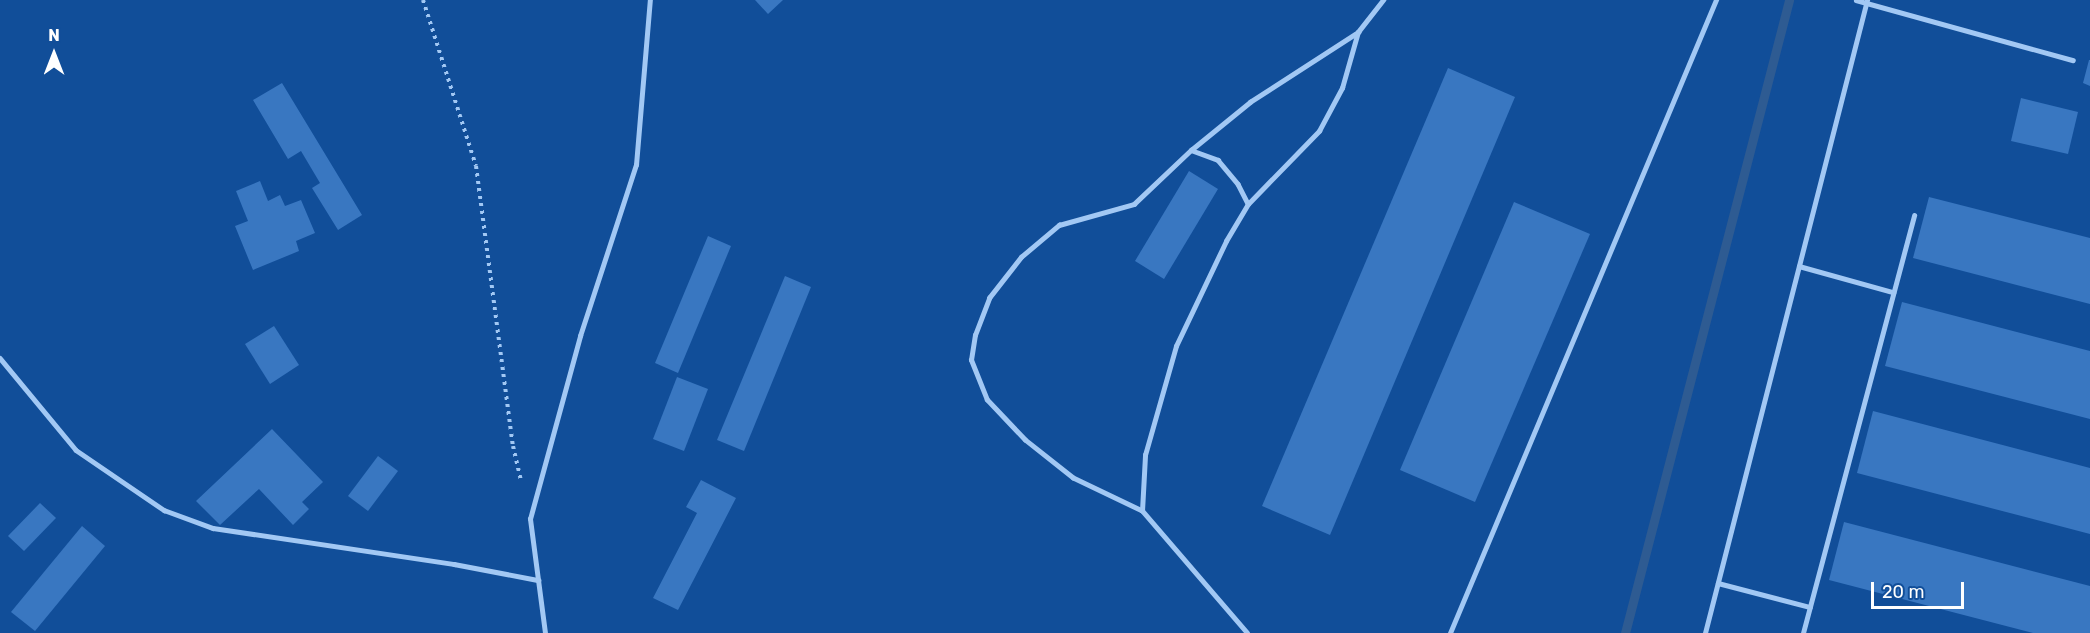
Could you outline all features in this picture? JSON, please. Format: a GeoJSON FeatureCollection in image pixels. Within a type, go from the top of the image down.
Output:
{"type":"FeatureCollection","features":[{"type":"Feature","properties":{"kind":"lane"},"geometry":{"type":"LineString","coordinates":[[545,633],[530,519],[580,336],[636,165],[650,0]]}},
{"type":"Feature","properties":{"kind":"lane"},"geometry":{"type":"LineString","coordinates":[[1247,633],[1142,511],[1073,478],[1025,440],[987,400],[971,360],[975,335],[989,298],[1021,257],[1059,225],[1134,204],[1191,150],[1250,102],[1358,32],[1383,0]]}},
{"type":"Feature","properties":{"kind":"lane"},"geometry":{"type":"LineString","coordinates":[[1450,633],[1716,0]]}},
{"type":"Feature","properties":{"kind":"lane"},"geometry":{"type":"LineString","coordinates":[[1856,0],[2073,60]]}},
{"type":"Feature","properties":{"kind":"lane"},"geometry":{"type":"LineString","coordinates":[[1705,633],[1866,1]]}},
{"type":"Feature","properties":{"kind":"lane"},"geometry":{"type":"LineString","coordinates":[[1142,511],[1145,455],[1176,346],[1226,242],[1248,204],[1318,131],[1342,88],[1358,32]]}},
{"type":"Feature","properties":{"kind":"lane"},"geometry":{"type":"LineString","coordinates":[[1191,150],[1218,160],[1238,184],[1248,204]]}},
{"type":"Feature","properties":{"kind":"lane"},"geometry":{"type":"LineString","coordinates":[[1803,633],[1914,215]]}},
{"type":"Feature","properties":{"kind":"lane"},"geometry":{"type":"LineString","coordinates":[[1799,266],[1893,292]]}},
{"type":"Feature","properties":{"kind":"lane"},"geometry":{"type":"LineString","coordinates":[[0,358],[76,450],[164,510],[213,528],[442,562],[538,580]]}},
{"type":"Feature","properties":{"kind":"lane"},"geometry":{"type":"LineString","coordinates":[[1718,583],[1810,607]]}},
{"type":"Feature","properties":{"kind":"path"},"geometry":{"type":"LineString","coordinates":[[423,0],[476,166],[513,446],[530,519]]}},
{"type":"Feature","properties":{"kind":"building"},"geometry":{"type":"Polygon","coordinates":[[[755,0],[783,0],[768,14],[755,0]]]}},
{"type":"Feature","properties":{"kind":"building"},"geometry":{"type":"Polygon","coordinates":[[[2090,60],[2090,86],[2083,83],[2090,60]]]}},
{"type":"Feature","properties":{"kind":"building"},"geometry":{"type":"Polygon","coordinates":[[[1448,68],[1515,97],[1330,535],[1262,506],[1448,68]]]}},
{"type":"Feature","properties":{"kind":"building"},"geometry":{"type":"Polygon","coordinates":[[[282,83],[362,215],[338,230],[312,188],[320,183],[301,151],[288,159],[253,100],[282,83]]]}},
{"type":"Feature","properties":{"kind":"building"},"geometry":{"type":"Polygon","coordinates":[[[2021,98],[2078,112],[2068,154],[2011,141],[2021,98]]]}},
{"type":"Feature","properties":{"kind":"building"},"geometry":{"type":"Polygon","coordinates":[[[1189,171],[1218,189],[1164,279],[1135,261],[1189,171]]]}},
{"type":"Feature","properties":{"kind":"building"},"geometry":{"type":"Polygon","coordinates":[[[260,181],[268,201],[280,195],[285,206],[301,200],[315,233],[296,241],[299,251],[253,270],[235,226],[248,221],[236,191],[260,181]]]}},
{"type":"Feature","properties":{"kind":"building"},"geometry":{"type":"Polygon","coordinates":[[[1929,197],[2090,238],[2090,304],[1913,258],[1929,197]]]}},
{"type":"Feature","properties":{"kind":"building"},"geometry":{"type":"Polygon","coordinates":[[[1514,202],[1590,234],[1475,502],[1400,470],[1514,202]]]}},
{"type":"Feature","properties":{"kind":"building"},"geometry":{"type":"Polygon","coordinates":[[[708,236],[731,246],[678,373],[655,363],[708,236]]]}},
{"type":"Feature","properties":{"kind":"building"},"geometry":{"type":"Polygon","coordinates":[[[785,276],[811,287],[744,451],[717,440],[785,276]]]}},
{"type":"Feature","properties":{"kind":"building"},"geometry":{"type":"Polygon","coordinates":[[[1902,302],[2090,351],[2090,419],[1885,366],[1902,302]]]}},
{"type":"Feature","properties":{"kind":"building"},"geometry":{"type":"Polygon","coordinates":[[[274,326],[299,365],[270,384],[245,344],[274,326]]]}},
{"type":"Feature","properties":{"kind":"building"},"geometry":{"type":"Polygon","coordinates":[[[677,377],[708,389],[684,451],[653,439],[677,377]]]}},
{"type":"Feature","properties":{"kind":"building"},"geometry":{"type":"Polygon","coordinates":[[[1873,411],[2090,468],[2090,534],[1857,473],[1873,411]]]}},
{"type":"Feature","properties":{"kind":"building"},"geometry":{"type":"Polygon","coordinates":[[[272,429],[323,482],[302,502],[309,509],[293,525],[259,489],[220,525],[196,501],[272,429]]]}},
{"type":"Feature","properties":{"kind":"building"},"geometry":{"type":"Polygon","coordinates":[[[378,456],[398,471],[368,511],[348,496],[378,456]]]}},
{"type":"Feature","properties":{"kind":"building"},"geometry":{"type":"Polygon","coordinates":[[[701,480],[736,498],[678,610],[653,598],[697,513],[686,507],[701,480]]]}},
{"type":"Feature","properties":{"kind":"building"},"geometry":{"type":"Polygon","coordinates":[[[40,503],[56,518],[24,551],[8,536],[40,503]]]}},
{"type":"Feature","properties":{"kind":"building"},"geometry":{"type":"Polygon","coordinates":[[[1844,522],[2090,586],[2090,633],[2033,633],[1829,580],[1844,522]]]}},
{"type":"Feature","properties":{"kind":"building"},"geometry":{"type":"Polygon","coordinates":[[[82,526],[105,546],[35,631],[11,612],[82,526]]]}},
{"type":"Feature","properties":{"kind":"waterway"},"geometry":{"type":"LineString","coordinates":[[1625,633],[1789,0]]}}]}
